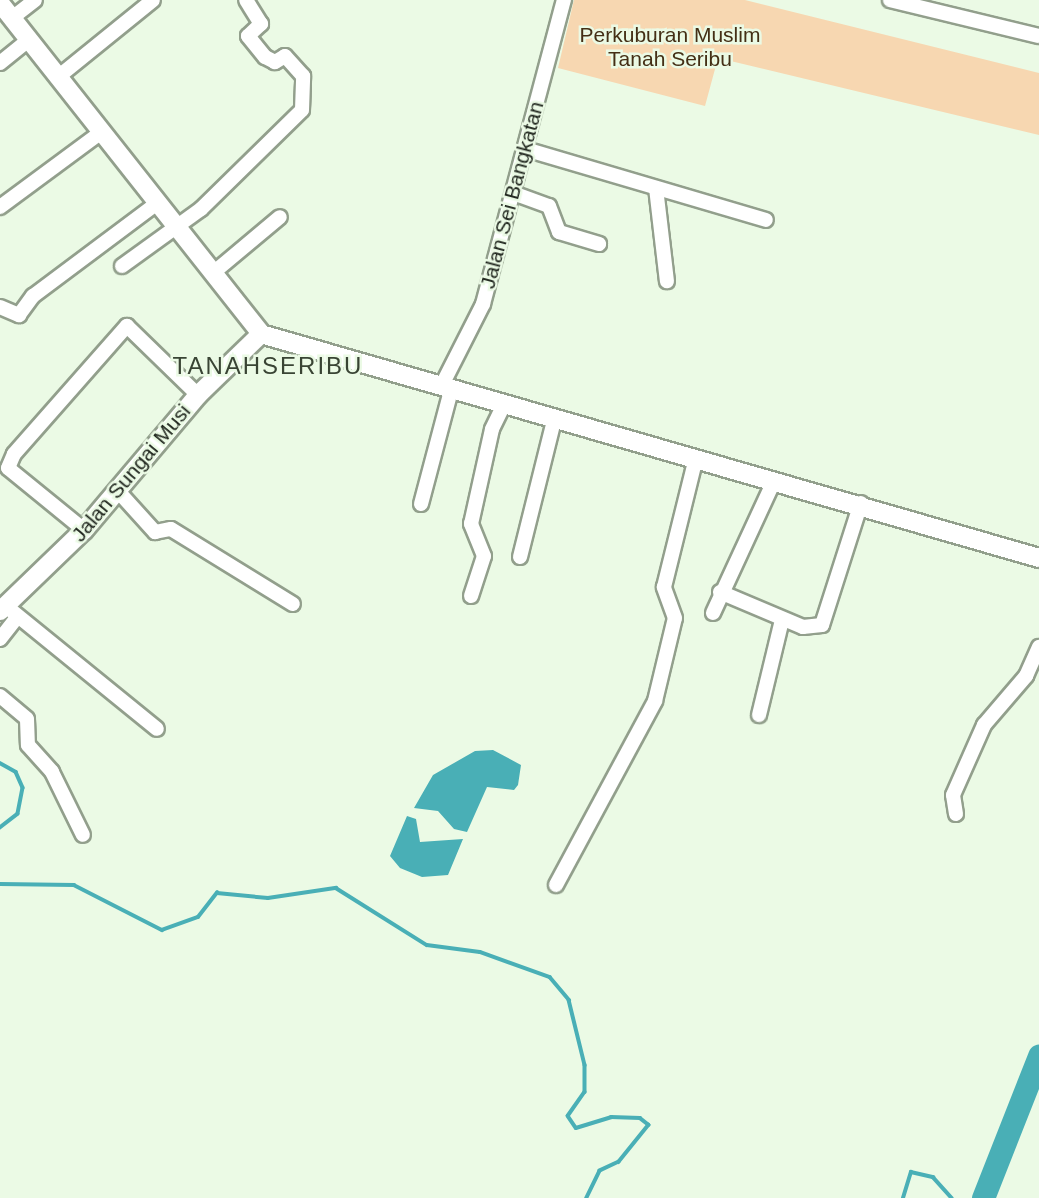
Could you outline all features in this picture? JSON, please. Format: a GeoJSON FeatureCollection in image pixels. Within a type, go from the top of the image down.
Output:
{"type":"FeatureCollection","features":[{"type":"Feature","properties":{"kind":"main road"},"geometry":{"type":"LineString","coordinates":[[0,4],[261,334],[447,385],[554,421],[861,503],[1039,558]]}},
{"type":"Feature","properties":{"kind":"main road","name":"Jalan Sungai Musi"},"geometry":{"type":"LineString","coordinates":[[8,612],[84,530],[198,395],[261,334]]}},
{"type":"Feature","properties":{"kind":"street"},"geometry":{"type":"LineString","coordinates":[[12,18],[35,0]]}},
{"type":"Feature","properties":{"kind":"street"},"geometry":{"type":"LineString","coordinates":[[58,77],[153,0]]}},
{"type":"Feature","properties":{"kind":"street"},"geometry":{"type":"LineString","coordinates":[[122,266],[176,228],[302,110],[303,76],[285,57],[275,62],[248,36],[261,24],[246,0]]}},
{"type":"Feature","properties":{"kind":"street","name":"Jalan Sei Bangkatan"},"geometry":{"type":"LineString","coordinates":[[421,504],[447,385],[483,304],[564,0]]}},
{"type":"Feature","properties":{"kind":"street"},"geometry":{"type":"LineString","coordinates":[[890,0],[1039,36]]}},
{"type":"Feature","properties":{"kind":"street"},"geometry":{"type":"LineString","coordinates":[[0,63],[27,41]]}},
{"type":"Feature","properties":{"kind":"street"},"geometry":{"type":"LineString","coordinates":[[0,208],[100,132]]}},
{"type":"Feature","properties":{"kind":"street"},"geometry":{"type":"LineString","coordinates":[[525,149],[766,220]]}},
{"type":"Feature","properties":{"kind":"street"},"geometry":{"type":"LineString","coordinates":[[656,188],[667,281]]}},
{"type":"Feature","properties":{"kind":"street"},"geometry":{"type":"LineString","coordinates":[[513,193],[549,205],[559,232],[598,244]]}},
{"type":"Feature","properties":{"kind":"street"},"geometry":{"type":"LineString","coordinates":[[0,307],[18,316],[33,296],[156,204]]}},
{"type":"Feature","properties":{"kind":"street"},"geometry":{"type":"LineString","coordinates":[[212,273],[280,217]]}},
{"type":"Feature","properties":{"kind":"street"},"geometry":{"type":"LineString","coordinates":[[84,530],[8,468],[14,454],[127,326],[198,395]]}},
{"type":"Feature","properties":{"kind":"street"},"geometry":{"type":"LineString","coordinates":[[471,596],[484,556],[471,524],[492,429],[504,404]]}},
{"type":"Feature","properties":{"kind":"street"},"geometry":{"type":"LineString","coordinates":[[520,557],[554,421]]}},
{"type":"Feature","properties":{"kind":"street"},"geometry":{"type":"LineString","coordinates":[[556,885],[655,701],[675,618],[664,587],[696,458]]}},
{"type":"Feature","properties":{"kind":"street"},"geometry":{"type":"LineString","coordinates":[[713,613],[720,592],[774,481]]}},
{"type":"Feature","properties":{"kind":"street"},"geometry":{"type":"LineString","coordinates":[[117,490],[155,532],[171,529],[293,604]]}},
{"type":"Feature","properties":{"kind":"street"},"geometry":{"type":"LineString","coordinates":[[720,592],[782,620],[814,629],[822,625],[861,503]]}},
{"type":"Feature","properties":{"kind":"street"},"geometry":{"type":"LineString","coordinates":[[0,639],[8,612],[157,729]]}},
{"type":"Feature","properties":{"kind":"street"},"geometry":{"type":"LineString","coordinates":[[759,715],[782,620]]}},
{"type":"Feature","properties":{"kind":"street"},"geometry":{"type":"LineString","coordinates":[[956,814],[953,795],[984,724],[1026,676],[1039,647]]}},
{"type":"Feature","properties":{"kind":"street"},"geometry":{"type":"LineString","coordinates":[[0,696],[27,719],[28,745],[52,772],[83,835]]}},
{"type":"Feature","properties":{"kind":"green space","name":"Perkuburan Muslim Tanah Seribu"},"geometry":{"type":"Polygon","coordinates":[[[574,0],[745,0],[1039,73],[1039,135],[718,58],[705,106],[558,68],[574,0]]]}},
{"type":"Feature","properties":{"kind":"water"},"geometry":{"type":"Polygon","coordinates":[[[493,750],[521,765],[518,785],[514,790],[487,787],[467,832],[454,829],[438,811],[414,808],[433,775],[475,751],[493,750]]]}},
{"type":"Feature","properties":{"kind":"water"},"geometry":{"type":"Polygon","coordinates":[[[407,816],[416,819],[420,842],[463,839],[448,875],[422,877],[400,868],[390,856],[407,816]]]}},
{"type":"Feature","properties":{"kind":"waterway"},"geometry":{"type":"LineString","coordinates":[[0,763],[16,772],[23,788],[18,814],[0,828]]}},
{"type":"Feature","properties":{"kind":"waterway"},"geometry":{"type":"LineString","coordinates":[[0,884],[74,885],[162,930],[198,917],[217,893],[268,898],[336,888],[427,945],[480,952],[550,977],[569,1000],[585,1065],[585,1092],[568,1116],[576,1128],[611,1117],[640,1118],[649,1125],[619,1162],[600,1171],[587,1198]]}},
{"type":"Feature","properties":{"kind":"waterway"},"geometry":{"type":"LineString","coordinates":[[983,1198],[1039,1056]]}},
{"type":"Feature","properties":{"kind":"waterway"},"geometry":{"type":"LineString","coordinates":[[903,1198],[911,1172],[933,1177],[952,1198]]}},
{"type":"Feature","properties":{"kind":"district","name":"TANAHSERIBU"},"geometry":{"type":"Point","coordinates":[268,366]}}]}
